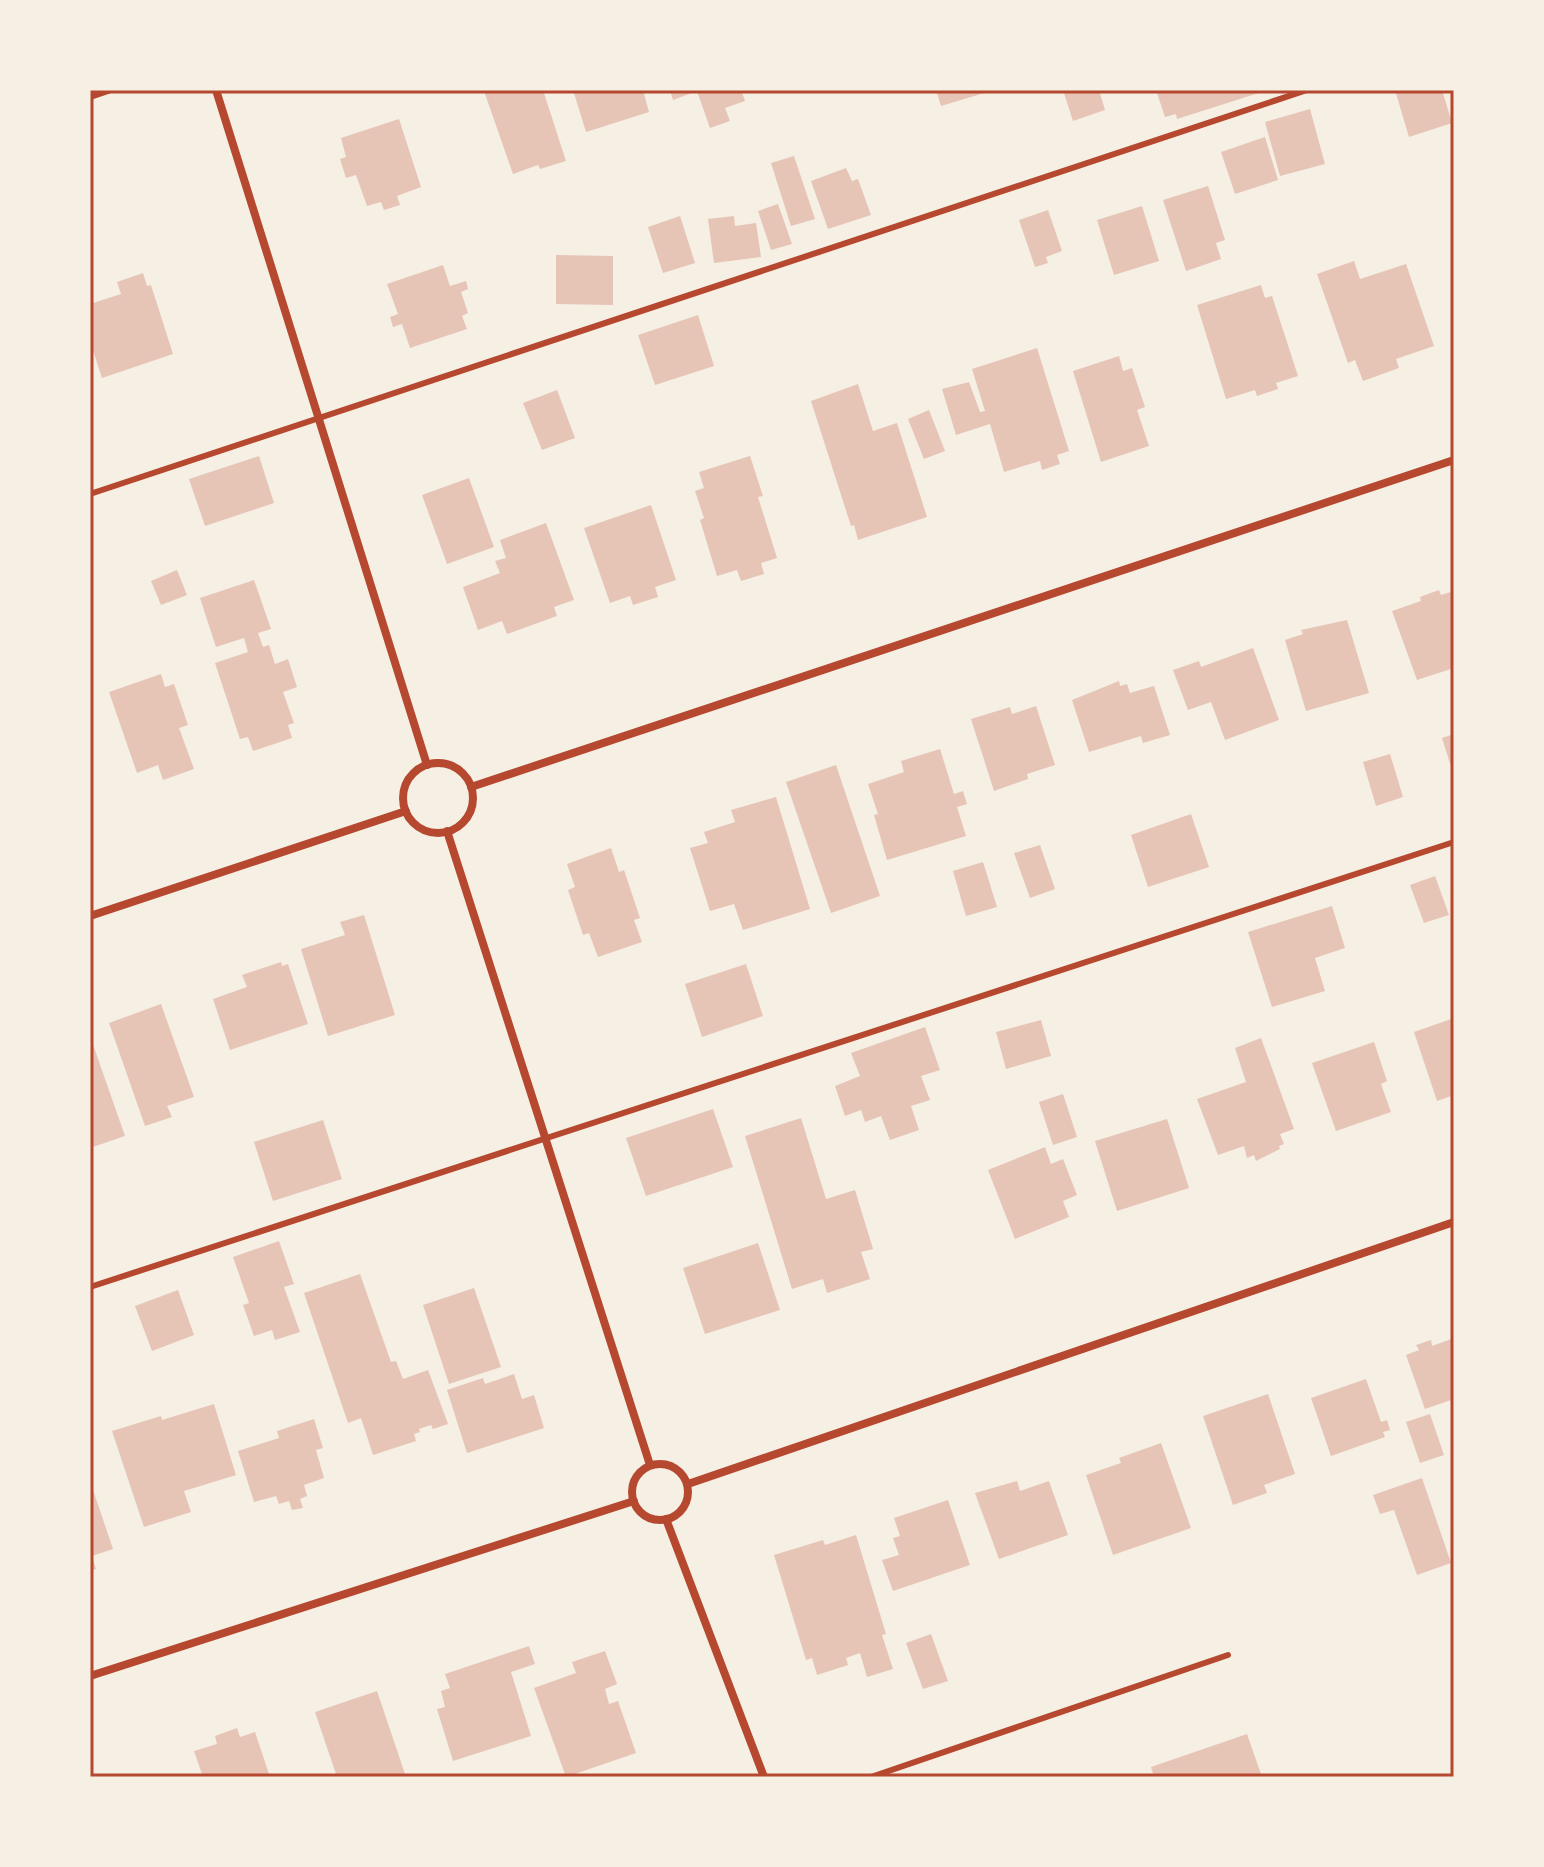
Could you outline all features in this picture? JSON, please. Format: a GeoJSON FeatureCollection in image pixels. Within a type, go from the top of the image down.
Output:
{"type":"FeatureCollection","features":[{"type":"Feature","properties":{"kind":"street"},"geometry":{"type":"LineString","coordinates":[[90,96],[108,90]]}},
{"type":"Feature","properties":{"kind":"street"},"geometry":{"type":"LineString","coordinates":[[216,90],[427,765]]}},
{"type":"Feature","properties":{"kind":"street"},"geometry":{"type":"LineString","coordinates":[[471,787],[1454,460]]}},
{"type":"Feature","properties":{"kind":"street"},"geometry":{"type":"LineString","coordinates":[[441,763],[453,766],[462,772],[471,787],[473,803],[470,813],[463,822],[447,831],[421,829],[406,811],[403,799],[405,787],[419,768],[427,765],[441,763]]}},
{"type":"Feature","properties":{"kind":"street"},"geometry":{"type":"LineString","coordinates":[[90,916],[406,811]]}},
{"type":"Feature","properties":{"kind":"street"},"geometry":{"type":"LineString","coordinates":[[447,831],[650,1465]]}},
{"type":"Feature","properties":{"kind":"street"},"geometry":{"type":"LineString","coordinates":[[688,1484],[1454,1222]]}},
{"type":"Feature","properties":{"kind":"street"},"geometry":{"type":"LineString","coordinates":[[662,1463],[679,1470],[688,1484],[685,1506],[666,1519],[643,1514],[634,1501],[634,1482],[650,1465],[662,1463]]}},
{"type":"Feature","properties":{"kind":"street"},"geometry":{"type":"LineString","coordinates":[[90,1676],[634,1501]]}},
{"type":"Feature","properties":{"kind":"street"},"geometry":{"type":"LineString","coordinates":[[666,1519],[764,1777]]}},
{"type":"Feature","properties":{"kind":"lane"},"geometry":{"type":"LineString","coordinates":[[90,494],[1307,90]]}},
{"type":"Feature","properties":{"kind":"lane"},"geometry":{"type":"LineString","coordinates":[[90,1287],[1454,842]]}},
{"type":"Feature","properties":{"kind":"lane"},"geometry":{"type":"LineString","coordinates":[[871,1777],[1228,1655]]}},
{"type":"Feature","properties":{"kind":"building"},"geometry":{"type":"Polygon","coordinates":[[[543,90],[566,161],[540,169],[538,165],[513,174],[484,91],[543,90]]]}},
{"type":"Feature","properties":{"kind":"building"},"geometry":{"type":"Polygon","coordinates":[[[573,90],[643,90],[649,112],[586,132],[573,90]]]}},
{"type":"Feature","properties":{"kind":"building"},"geometry":{"type":"Polygon","coordinates":[[[670,90],[741,90],[745,101],[725,108],[730,121],[710,128],[697,91],[673,100],[670,90]]]}},
{"type":"Feature","properties":{"kind":"building"},"geometry":{"type":"Polygon","coordinates":[[[936,90],[990,90],[991,91],[941,106],[936,90]]]}},
{"type":"Feature","properties":{"kind":"building"},"geometry":{"type":"Polygon","coordinates":[[[1063,90],[1099,90],[1105,110],[1073,121],[1063,90]]]}},
{"type":"Feature","properties":{"kind":"building"},"geometry":{"type":"Polygon","coordinates":[[[1156,90],[1265,91],[1177,119],[1176,114],[1165,117],[1156,90]]]}},
{"type":"Feature","properties":{"kind":"building"},"geometry":{"type":"Polygon","coordinates":[[[1395,90],[1442,90],[1452,123],[1409,137],[1395,90]]]}},
{"type":"Feature","properties":{"kind":"building"},"geometry":{"type":"Polygon","coordinates":[[[1310,109],[1325,164],[1280,176],[1265,122],[1310,109]]]}},
{"type":"Feature","properties":{"kind":"building"},"geometry":{"type":"Polygon","coordinates":[[[399,119],[421,187],[397,196],[400,205],[384,210],[381,202],[367,206],[356,175],[346,178],[340,159],[346,157],[341,138],[399,119]]]}},
{"type":"Feature","properties":{"kind":"building"},"geometry":{"type":"Polygon","coordinates":[[[1265,137],[1278,180],[1235,194],[1221,152],[1265,137]]]}},
{"type":"Feature","properties":{"kind":"building"},"geometry":{"type":"Polygon","coordinates":[[[794,156],[815,219],[791,226],[771,163],[794,156]]]}},
{"type":"Feature","properties":{"kind":"building"},"geometry":{"type":"Polygon","coordinates":[[[846,168],[852,181],[858,179],[871,215],[828,229],[811,181],[846,168]]]}},
{"type":"Feature","properties":{"kind":"building"},"geometry":{"type":"Polygon","coordinates":[[[1208,186],[1225,240],[1216,243],[1221,259],[1186,271],[1163,200],[1208,186]]]}},
{"type":"Feature","properties":{"kind":"building"},"geometry":{"type":"Polygon","coordinates":[[[778,204],[792,244],[771,250],[758,211],[778,204]]]}},
{"type":"Feature","properties":{"kind":"building"},"geometry":{"type":"Polygon","coordinates":[[[1142,206],[1159,261],[1114,275],[1097,220],[1142,206]]]}},
{"type":"Feature","properties":{"kind":"building"},"geometry":{"type":"Polygon","coordinates":[[[1048,210],[1062,251],[1046,257],[1048,263],[1035,267],[1019,220],[1048,210]]]}},
{"type":"Feature","properties":{"kind":"building"},"geometry":{"type":"Polygon","coordinates":[[[680,216],[695,263],[663,273],[648,227],[680,216]]]}},
{"type":"Feature","properties":{"kind":"building"},"geometry":{"type":"Polygon","coordinates":[[[734,216],[735,226],[756,223],[761,257],[714,263],[708,219],[734,216]]]}},
{"type":"Feature","properties":{"kind":"building"},"geometry":{"type":"Polygon","coordinates":[[[556,255],[613,256],[613,305],[556,304],[556,255]]]}},
{"type":"Feature","properties":{"kind":"building"},"geometry":{"type":"Polygon","coordinates":[[[1354,261],[1360,279],[1406,264],[1434,346],[1396,359],[1399,368],[1363,381],[1355,360],[1348,363],[1317,274],[1354,261]]]}},
{"type":"Feature","properties":{"kind":"building"},"geometry":{"type":"Polygon","coordinates":[[[443,265],[450,286],[466,281],[468,289],[461,292],[468,313],[462,316],[467,329],[410,348],[402,324],[393,327],[390,317],[398,314],[387,284],[443,265]]]}},
{"type":"Feature","properties":{"kind":"building"},"geometry":{"type":"Polygon","coordinates":[[[143,273],[147,286],[151,285],[173,354],[102,378],[90,341],[90,304],[121,294],[117,282],[143,273]]]}},
{"type":"Feature","properties":{"kind":"building"},"geometry":{"type":"Polygon","coordinates":[[[1261,285],[1265,298],[1272,296],[1298,376],[1276,383],[1278,389],[1257,396],[1255,390],[1226,399],[1197,305],[1261,285]]]}},
{"type":"Feature","properties":{"kind":"building"},"geometry":{"type":"Polygon","coordinates":[[[698,315],[714,366],[655,385],[638,335],[698,315]]]}},
{"type":"Feature","properties":{"kind":"building"},"geometry":{"type":"Polygon","coordinates":[[[1037,348],[1069,451],[1057,455],[1060,464],[1042,470],[1040,461],[1004,472],[990,424],[956,435],[942,389],[969,382],[980,412],[985,411],[972,369],[1037,348]]]}},
{"type":"Feature","properties":{"kind":"building"},"geometry":{"type":"Polygon","coordinates":[[[1119,356],[1123,371],[1132,368],[1145,407],[1137,410],[1149,446],[1101,462],[1073,371],[1119,356]]]}},
{"type":"Feature","properties":{"kind":"building"},"geometry":{"type":"Polygon","coordinates":[[[858,384],[873,431],[897,423],[927,517],[858,540],[811,401],[858,384]]]}},
{"type":"Feature","properties":{"kind":"building"},"geometry":{"type":"Polygon","coordinates":[[[557,390],[575,438],[542,450],[523,403],[557,390]]]}},
{"type":"Feature","properties":{"kind":"building"},"geometry":{"type":"Polygon","coordinates":[[[929,410],[945,451],[924,459],[908,419],[929,410]]]}},
{"type":"Feature","properties":{"kind":"building"},"geometry":{"type":"Polygon","coordinates":[[[259,456],[274,503],[205,526],[189,479],[259,456]]]}},
{"type":"Feature","properties":{"kind":"building"},"geometry":{"type":"Polygon","coordinates":[[[750,456],[763,496],[758,497],[777,558],[761,563],[764,574],[741,581],[737,570],[717,576],[700,520],[704,518],[695,491],[704,488],[699,472],[750,456]]]}},
{"type":"Feature","properties":{"kind":"building"},"geometry":{"type":"Polygon","coordinates":[[[469,478],[494,547],[447,564],[422,495],[469,478]]]}},
{"type":"Feature","properties":{"kind":"building"},"geometry":{"type":"Polygon","coordinates":[[[651,505],[676,580],[655,587],[658,597],[633,605],[630,596],[610,603],[584,528],[651,505]]]}},
{"type":"Feature","properties":{"kind":"building"},"geometry":{"type":"Polygon","coordinates":[[[546,523],[574,600],[554,607],[557,616],[507,634],[502,621],[478,630],[463,587],[500,573],[495,561],[506,558],[500,540],[546,523]]]}},
{"type":"Feature","properties":{"kind":"building"},"geometry":{"type":"Polygon","coordinates":[[[177,570],[187,595],[161,605],[151,581],[177,570]]]}},
{"type":"Feature","properties":{"kind":"building"},"geometry":{"type":"Polygon","coordinates":[[[254,580],[271,629],[258,633],[263,647],[269,645],[275,664],[288,659],[297,687],[283,692],[294,723],[288,725],[292,738],[253,751],[248,737],[240,739],[215,663],[248,652],[244,638],[216,647],[200,598],[254,580]]]}},
{"type":"Feature","properties":{"kind":"building"},"geometry":{"type":"Polygon","coordinates":[[[1439,590],[1441,595],[1454,591],[1454,668],[1417,680],[1392,611],[1421,601],[1420,597],[1439,590]]]}},
{"type":"Feature","properties":{"kind":"building"},"geometry":{"type":"Polygon","coordinates":[[[1347,620],[1369,693],[1306,711],[1285,640],[1303,634],[1301,630],[1347,620]]]}},
{"type":"Feature","properties":{"kind":"building"},"geometry":{"type":"Polygon","coordinates":[[[1253,648],[1279,720],[1225,740],[1211,702],[1188,710],[1173,670],[1199,661],[1201,667],[1253,648]]]}},
{"type":"Feature","properties":{"kind":"building"},"geometry":{"type":"Polygon","coordinates":[[[161,674],[165,687],[174,684],[188,725],[179,728],[194,769],[163,780],[158,765],[137,773],[109,692],[161,674]]]}},
{"type":"Feature","properties":{"kind":"building"},"geometry":{"type":"Polygon","coordinates":[[[1119,681],[1120,686],[1127,684],[1130,693],[1154,686],[1170,735],[1143,743],[1141,736],[1089,752],[1072,700],[1119,681]]]}},
{"type":"Feature","properties":{"kind":"building"},"geometry":{"type":"Polygon","coordinates":[[[1036,706],[1055,765],[1027,774],[1028,779],[994,791],[971,719],[1010,707],[1012,714],[1036,706]]]}},
{"type":"Feature","properties":{"kind":"building"},"geometry":{"type":"Polygon","coordinates":[[[1454,734],[1454,773],[1453,773],[1442,738],[1454,734]]]}},
{"type":"Feature","properties":{"kind":"building"},"geometry":{"type":"Polygon","coordinates":[[[940,749],[954,794],[963,791],[967,804],[957,807],[966,836],[887,860],[874,815],[878,814],[868,784],[904,772],[901,761],[940,749]]]}},
{"type":"Feature","properties":{"kind":"building"},"geometry":{"type":"Polygon","coordinates":[[[1390,754],[1403,797],[1376,806],[1363,762],[1390,754]]]}},
{"type":"Feature","properties":{"kind":"building"},"geometry":{"type":"Polygon","coordinates":[[[836,765],[880,896],[831,913],[786,782],[836,765]]]}},
{"type":"Feature","properties":{"kind":"building"},"geometry":{"type":"Polygon","coordinates":[[[776,797],[810,909],[743,930],[734,904],[710,911],[690,848],[708,843],[704,832],[735,822],[731,810],[776,797]]]}},
{"type":"Feature","properties":{"kind":"building"},"geometry":{"type":"Polygon","coordinates":[[[1191,814],[1209,867],[1148,887],[1131,835],[1191,814]]]}},
{"type":"Feature","properties":{"kind":"building"},"geometry":{"type":"Polygon","coordinates":[[[1040,845],[1055,889],[1030,898],[1014,853],[1040,845]]]}},
{"type":"Feature","properties":{"kind":"building"},"geometry":{"type":"Polygon","coordinates":[[[611,848],[619,872],[624,870],[640,918],[634,920],[642,942],[598,957],[589,933],[583,935],[568,890],[575,887],[567,864],[611,848]]]}},
{"type":"Feature","properties":{"kind":"building"},"geometry":{"type":"Polygon","coordinates":[[[983,862],[997,907],[966,916],[953,871],[983,862]]]}},
{"type":"Feature","properties":{"kind":"building"},"geometry":{"type":"Polygon","coordinates":[[[1435,876],[1449,915],[1424,923],[1410,885],[1435,876]]]}},
{"type":"Feature","properties":{"kind":"building"},"geometry":{"type":"Polygon","coordinates":[[[1332,906],[1345,948],[1315,958],[1325,991],[1272,1007],[1248,932],[1332,906]]]}},
{"type":"Feature","properties":{"kind":"building"},"geometry":{"type":"Polygon","coordinates":[[[364,915],[395,1015],[328,1036],[301,949],[345,935],[340,922],[364,915]]]}},
{"type":"Feature","properties":{"kind":"building"},"geometry":{"type":"Polygon","coordinates":[[[281,962],[282,966],[288,964],[308,1024],[230,1050],[213,999],[247,987],[242,975],[281,962]]]}},
{"type":"Feature","properties":{"kind":"building"},"geometry":{"type":"Polygon","coordinates":[[[746,964],[763,1016],[702,1037],[685,984],[746,964]]]}},
{"type":"Feature","properties":{"kind":"building"},"geometry":{"type":"Polygon","coordinates":[[[161,1004],[194,1097],[167,1106],[172,1117],[145,1126],[109,1023],[161,1004]]]}},
{"type":"Feature","properties":{"kind":"building"},"geometry":{"type":"Polygon","coordinates":[[[1454,1018],[1454,1095],[1437,1101],[1414,1032],[1454,1018]]]}},
{"type":"Feature","properties":{"kind":"building"},"geometry":{"type":"Polygon","coordinates":[[[1041,1020],[1051,1056],[1006,1069],[996,1032],[1041,1020]]]}},
{"type":"Feature","properties":{"kind":"building"},"geometry":{"type":"Polygon","coordinates":[[[925,1027],[940,1070],[921,1076],[930,1100],[911,1106],[919,1130],[890,1140],[881,1116],[865,1122],[861,1110],[845,1116],[835,1086],[860,1076],[851,1053],[925,1027]]]}},
{"type":"Feature","properties":{"kind":"building"},"geometry":{"type":"Polygon","coordinates":[[[90,1036],[125,1136],[90,1148],[90,1036]]]}},
{"type":"Feature","properties":{"kind":"building"},"geometry":{"type":"Polygon","coordinates":[[[1261,1038],[1294,1129],[1280,1134],[1284,1144],[1279,1146],[1280,1149],[1256,1161],[1254,1155],[1247,1158],[1244,1146],[1218,1155],[1197,1099],[1246,1082],[1235,1048],[1261,1038]]]}},
{"type":"Feature","properties":{"kind":"building"},"geometry":{"type":"Polygon","coordinates":[[[1374,1042],[1387,1081],[1381,1084],[1391,1112],[1336,1131],[1312,1063],[1374,1042]]]}},
{"type":"Feature","properties":{"kind":"building"},"geometry":{"type":"Polygon","coordinates":[[[1063,1094],[1077,1137],[1053,1145],[1039,1102],[1063,1094]]]}},
{"type":"Feature","properties":{"kind":"building"},"geometry":{"type":"Polygon","coordinates":[[[713,1109],[733,1167],[646,1196],[626,1138],[713,1109]]]}},
{"type":"Feature","properties":{"kind":"building"},"geometry":{"type":"Polygon","coordinates":[[[801,1118],[826,1199],[855,1190],[873,1249],[861,1252],[870,1279],[827,1293],[823,1279],[792,1289],[745,1136],[801,1118]]]}},
{"type":"Feature","properties":{"kind":"building"},"geometry":{"type":"Polygon","coordinates":[[[1167,1119],[1189,1188],[1117,1211],[1095,1141],[1167,1119]]]}},
{"type":"Feature","properties":{"kind":"building"},"geometry":{"type":"Polygon","coordinates":[[[323,1120],[342,1179],[273,1201],[254,1142],[323,1120]]]}},
{"type":"Feature","properties":{"kind":"building"},"geometry":{"type":"Polygon","coordinates":[[[1045,1147],[1051,1164],[1063,1159],[1077,1195],[1063,1201],[1069,1217],[1015,1239],[988,1170],[1045,1147]]]}},
{"type":"Feature","properties":{"kind":"building"},"geometry":{"type":"Polygon","coordinates":[[[279,1241],[294,1284],[284,1287],[300,1332],[275,1340],[272,1330],[254,1336],[243,1305],[249,1303],[233,1257],[279,1241]]]}},
{"type":"Feature","properties":{"kind":"building"},"geometry":{"type":"Polygon","coordinates":[[[758,1243],[780,1310],[705,1334],[683,1268],[758,1243]]]}},
{"type":"Feature","properties":{"kind":"building"},"geometry":{"type":"Polygon","coordinates":[[[360,1274],[391,1362],[396,1361],[403,1379],[428,1370],[448,1424],[419,1429],[420,1432],[414,1434],[416,1441],[373,1455],[361,1418],[348,1423],[304,1293],[360,1274]]]}},
{"type":"Feature","properties":{"kind":"building"},"geometry":{"type":"Polygon","coordinates":[[[474,1288],[501,1367],[449,1384],[423,1305],[474,1288]]]}},
{"type":"Feature","properties":{"kind":"building"},"geometry":{"type":"Polygon","coordinates":[[[178,1290],[194,1335],[152,1351],[135,1306],[178,1290]]]}},
{"type":"Feature","properties":{"kind":"building"},"geometry":{"type":"Polygon","coordinates":[[[1454,1338],[1454,1399],[1425,1409],[1406,1355],[1419,1350],[1416,1345],[1431,1340],[1432,1346],[1454,1338]]]}},
{"type":"Feature","properties":{"kind":"building"},"geometry":{"type":"Polygon","coordinates":[[[514,1374],[522,1399],[534,1395],[544,1428],[467,1453],[447,1390],[483,1378],[485,1384],[514,1374]]]}},
{"type":"Feature","properties":{"kind":"building"},"geometry":{"type":"Polygon","coordinates":[[[1366,1379],[1381,1422],[1387,1420],[1390,1430],[1383,1432],[1385,1437],[1331,1456],[1311,1398],[1366,1379]]]}},
{"type":"Feature","properties":{"kind":"building"},"geometry":{"type":"Polygon","coordinates":[[[1268,1394],[1295,1474],[1264,1485],[1267,1493],[1233,1505],[1203,1416],[1268,1394]]]}},
{"type":"Feature","properties":{"kind":"building"},"geometry":{"type":"Polygon","coordinates":[[[214,1404],[236,1475],[184,1491],[191,1512],[144,1527],[112,1431],[214,1404]]]}},
{"type":"Feature","properties":{"kind":"building"},"geometry":{"type":"Polygon","coordinates":[[[1430,1414],[1444,1455],[1420,1463],[1406,1422],[1430,1414]]]}},
{"type":"Feature","properties":{"kind":"building"},"geometry":{"type":"Polygon","coordinates":[[[314,1419],[323,1448],[316,1450],[324,1478],[304,1485],[307,1496],[300,1499],[303,1508],[292,1510],[289,1501],[279,1504],[276,1496],[254,1502],[238,1451],[279,1438],[277,1431],[314,1419]]]}},
{"type":"Feature","properties":{"kind":"building"},"geometry":{"type":"Polygon","coordinates":[[[1161,1443],[1191,1528],[1113,1555],[1086,1475],[1121,1463],[1119,1458],[1161,1443]]]}},
{"type":"Feature","properties":{"kind":"building"},"geometry":{"type":"Polygon","coordinates":[[[1422,1478],[1451,1563],[1417,1575],[1394,1510],[1380,1514],[1373,1495],[1422,1478]]]}},
{"type":"Feature","properties":{"kind":"building"},"geometry":{"type":"Polygon","coordinates":[[[90,1481],[113,1549],[92,1556],[96,1569],[90,1571],[90,1481]]]}},
{"type":"Feature","properties":{"kind":"building"},"geometry":{"type":"Polygon","coordinates":[[[1017,1481],[1020,1491],[1049,1481],[1068,1535],[999,1559],[975,1493],[1017,1481]]]}},
{"type":"Feature","properties":{"kind":"building"},"geometry":{"type":"Polygon","coordinates":[[[948,1500],[970,1565],[893,1591],[882,1560],[899,1555],[893,1538],[900,1536],[894,1518],[948,1500]]]}},
{"type":"Feature","properties":{"kind":"building"},"geometry":{"type":"Polygon","coordinates":[[[856,1535],[886,1634],[882,1635],[893,1669],[867,1677],[860,1653],[846,1658],[848,1665],[817,1675],[812,1658],[806,1660],[774,1555],[823,1540],[825,1545],[856,1535]]]}},
{"type":"Feature","properties":{"kind":"building"},"geometry":{"type":"Polygon","coordinates":[[[931,1634],[948,1681],[923,1689],[906,1643],[931,1634]]]}},
{"type":"Feature","properties":{"kind":"building"},"geometry":{"type":"Polygon","coordinates":[[[529,1646],[535,1664],[511,1672],[531,1736],[453,1761],[437,1709],[445,1707],[441,1691],[450,1688],[445,1674],[529,1646]]]}},
{"type":"Feature","properties":{"kind":"building"},"geometry":{"type":"Polygon","coordinates":[[[605,1651],[617,1684],[605,1689],[609,1704],[618,1701],[636,1753],[566,1777],[534,1688],[576,1673],[572,1662],[605,1651]]]}},
{"type":"Feature","properties":{"kind":"building"},"geometry":{"type":"Polygon","coordinates":[[[377,1691],[406,1777],[337,1777],[315,1712],[377,1691]]]}},
{"type":"Feature","properties":{"kind":"building"},"geometry":{"type":"Polygon","coordinates":[[[237,1728],[240,1737],[255,1732],[270,1777],[203,1777],[194,1751],[217,1744],[215,1736],[237,1728]]]}},
{"type":"Feature","properties":{"kind":"building"},"geometry":{"type":"Polygon","coordinates":[[[1247,1734],[1262,1777],[1154,1777],[1151,1767],[1247,1734]]]}}]}
